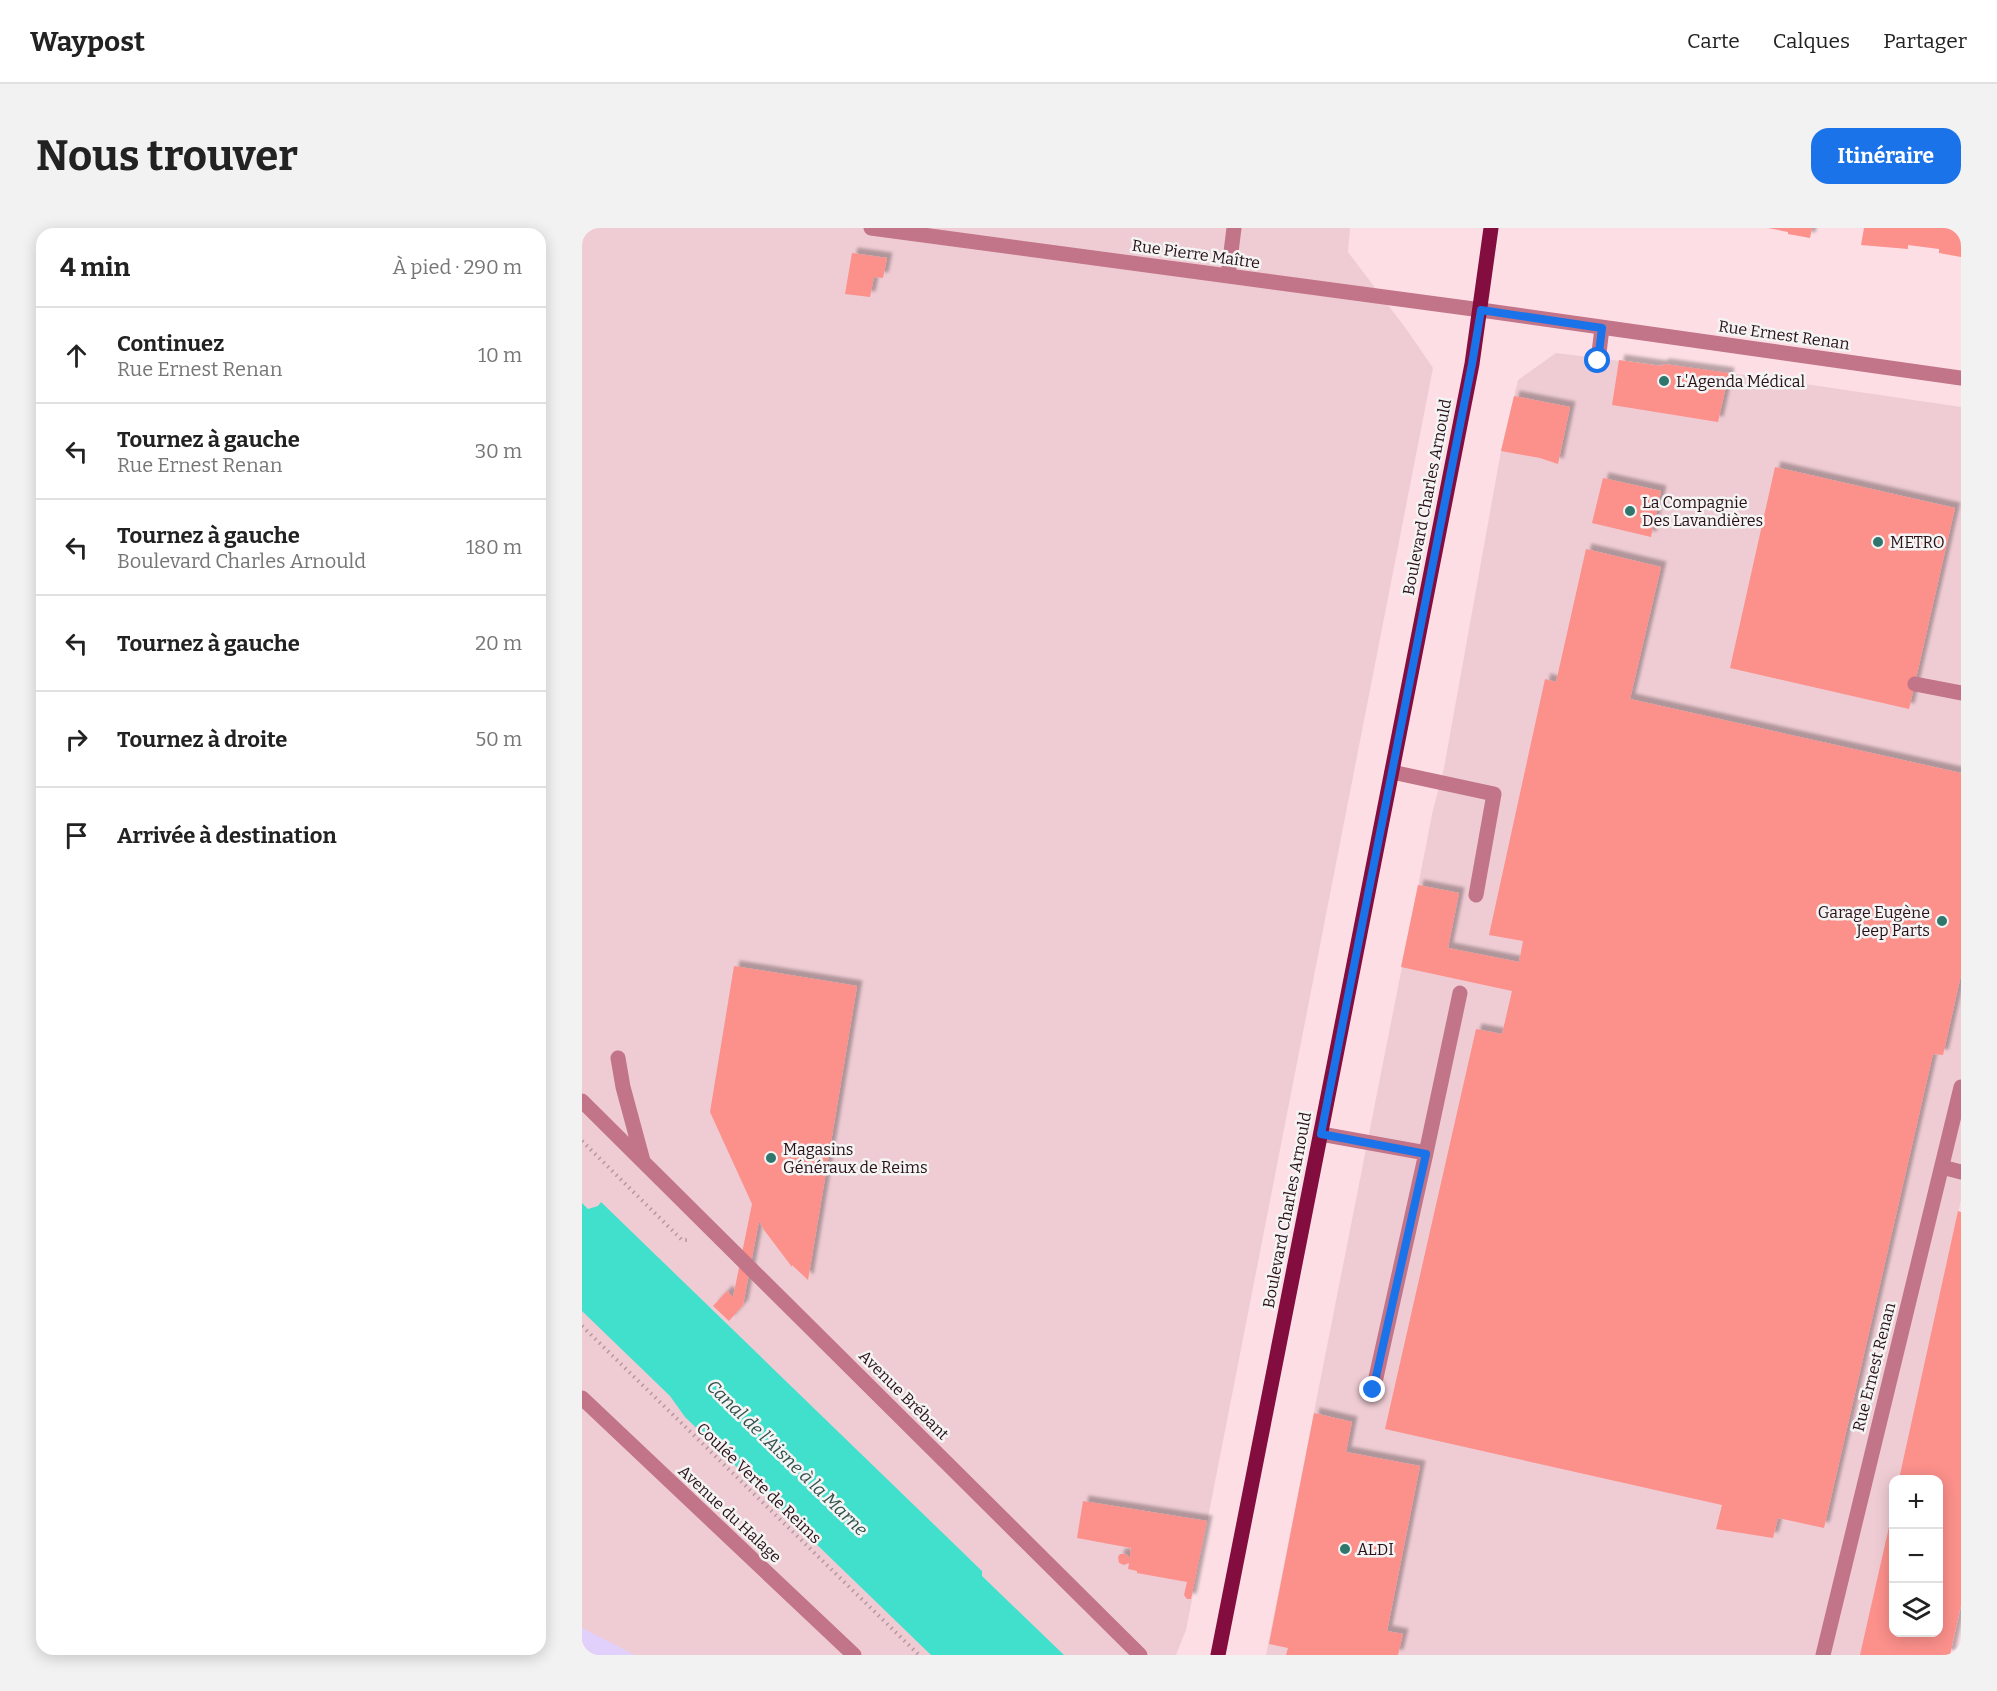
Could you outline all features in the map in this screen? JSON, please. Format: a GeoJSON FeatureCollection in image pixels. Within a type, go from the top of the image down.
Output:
{"type":"FeatureCollection","features":[{"type":"Feature","properties":{"kind":"main road","name":"Boulevard Charles Arnould"},"geometry":{"type":"LineString","coordinates":[[1218,1655],[1472,364],[1491,228]]}},
{"type":"Feature","properties":{"kind":"street","name":"Rue Pierre Maître"},"geometry":{"type":"LineString","coordinates":[[871,228],[932,232],[1228,276],[1481,310]]}},
{"type":"Feature","properties":{"kind":"street"},"geometry":{"type":"LineString","coordinates":[[1228,276],[1234,228]]}},
{"type":"Feature","properties":{"kind":"street","name":"Rue Ernest Renan"},"geometry":{"type":"LineString","coordinates":[[1481,310],[1961,378]]}},
{"type":"Feature","properties":{"kind":"street"},"geometry":{"type":"LineString","coordinates":[[1598,361],[1602,328]]}},
{"type":"Feature","properties":{"kind":"street"},"geometry":{"type":"LineString","coordinates":[[1915,684],[1961,693]]}},
{"type":"Feature","properties":{"kind":"street"},"geometry":{"type":"LineString","coordinates":[[1392,772],[1494,794],[1476,895]]}},
{"type":"Feature","properties":{"kind":"street"},"geometry":{"type":"LineString","coordinates":[[1373,1390],[1460,993]]}},
{"type":"Feature","properties":{"kind":"street"},"geometry":{"type":"LineString","coordinates":[[618,1058],[623,1087],[643,1161]]}},
{"type":"Feature","properties":{"kind":"street","name":"Rue Ernest Renan"},"geometry":{"type":"LineString","coordinates":[[1823,1655],[1961,1087]]}},
{"type":"Feature","properties":{"kind":"street","name":"Avenue Brébant"},"geometry":{"type":"LineString","coordinates":[[582,1101],[1140,1655]]}},
{"type":"Feature","properties":{"kind":"street"},"geometry":{"type":"LineString","coordinates":[[1321,1134],[1426,1154]]}},
{"type":"Feature","properties":{"kind":"street"},"geometry":{"type":"LineString","coordinates":[[1942,1167],[1961,1172]]}},
{"type":"Feature","properties":{"kind":"street","name":"Avenue du Halage"},"geometry":{"type":"LineString","coordinates":[[582,1398],[854,1655]]}},
{"type":"Feature","properties":{"kind":"path","name":"Coulée Verte de Reims"},"geometry":{"type":"LineString","coordinates":[[582,1326],[919,1655]]}},
{"type":"Feature","properties":{"kind":"shaded area"},"geometry":{"type":"Polygon","coordinates":[[[582,228],[1350,228],[1348,252],[1433,368],[1186,1630],[1176,1655],[582,1655],[582,228]]]}},
{"type":"Feature","properties":{"kind":"shaded area"},"geometry":{"type":"Polygon","coordinates":[[[1556,353],[1661,366],[1664,364],[1684,366],[1961,407],[1961,1200],[1901,1475],[1889,1475],[1889,1526],[1861,1655],[1266,1655],[1433,810],[1444,768],[1501,451],[1518,380],[1556,353]]]}},
{"type":"Feature","properties":{"kind":"shaded area"},"geometry":{"type":"Polygon","coordinates":[[[582,1628],[635,1655],[582,1655],[582,1628]]]}},
{"type":"Feature","properties":{"kind":"water","name":"Canal de l'Aisne à la Marne"},"geometry":{"type":"Polygon","coordinates":[[[601,1202],[982,1571],[982,1576],[1064,1655],[931,1655],[685,1417],[670,1396],[582,1311],[582,1203],[588,1209],[598,1206],[601,1202]]]}},
{"type":"Feature","properties":{"kind":"building"},"geometry":{"type":"Polygon","coordinates":[[[1768,228],[1812,228],[1810,238],[1768,228]]]}},
{"type":"Feature","properties":{"kind":"building"},"geometry":{"type":"Polygon","coordinates":[[[1864,228],[1961,228],[1961,257],[1939,253],[1939,249],[1908,245],[1908,249],[1861,245],[1864,228]]]}},
{"type":"Feature","properties":{"kind":"building"},"geometry":{"type":"Polygon","coordinates":[[[852,253],[887,258],[883,278],[874,277],[870,297],[845,294],[852,253]]]}},
{"type":"Feature","properties":{"kind":"building"},"geometry":{"type":"Polygon","coordinates":[[[1619,360],[1729,373],[1718,422],[1612,405],[1619,360]]]}},
{"type":"Feature","properties":{"kind":"building"},"geometry":{"type":"Polygon","coordinates":[[[1514,396],[1570,407],[1558,464],[1540,458],[1501,451],[1514,396]]]}},
{"type":"Feature","properties":{"kind":"building"},"geometry":{"type":"Polygon","coordinates":[[[1775,467],[1955,508],[1909,709],[1730,668],[1775,467]]]}},
{"type":"Feature","properties":{"kind":"building"},"geometry":{"type":"Polygon","coordinates":[[[1603,478],[1661,491],[1651,537],[1592,523],[1603,478]]]}},
{"type":"Feature","properties":{"kind":"building"},"geometry":{"type":"Polygon","coordinates":[[[1586,549],[1661,567],[1630,699],[1961,773],[1961,975],[1943,1055],[1933,1054],[1824,1528],[1778,1518],[1773,1538],[1716,1529],[1722,1505],[1385,1429],[1476,1029],[1502,1034],[1512,991],[1401,967],[1418,885],[1459,893],[1448,948],[1519,962],[1523,941],[1489,935],[1545,679],[1556,682],[1586,549]]]}},
{"type":"Feature","properties":{"kind":"building","name":"Magasins Généraux de Reims"},"geometry":{"type":"Polygon","coordinates":[[[734,966],[857,986],[808,1280],[792,1265],[792,1267],[759,1221],[743,1305],[729,1321],[713,1306],[727,1291],[733,1297],[752,1204],[710,1112],[734,966]]]}},
{"type":"Feature","properties":{"kind":"building"},"geometry":{"type":"Polygon","coordinates":[[[1958,1211],[1961,1212],[1961,1605],[1950,1655],[1860,1655],[1889,1527],[1889,1637],[1943,1637],[1943,1475],[1900,1475],[1958,1211]]]}},
{"type":"Feature","properties":{"kind":"building","name":"ALDI"},"geometry":{"type":"Polygon","coordinates":[[[1314,1413],[1352,1422],[1346,1452],[1420,1466],[1387,1631],[1403,1634],[1398,1655],[1286,1655],[1288,1648],[1269,1644],[1314,1413]]]}},
{"type":"Feature","properties":{"kind":"building"},"geometry":{"type":"Polygon","coordinates":[[[1083,1501],[1207,1521],[1191,1599],[1187,1599],[1184,1595],[1187,1582],[1137,1573],[1137,1571],[1128,1569],[1129,1563],[1124,1565],[1119,1563],[1120,1554],[1126,1554],[1130,1558],[1131,1548],[1077,1538],[1083,1501]]]}},
{"type":"Feature","properties":{"kind":"place","name":"L'Agenda Médical"},"geometry":{"type":"Point","coordinates":[1664,381]}},
{"type":"Feature","properties":{"kind":"place","name":"La Compagnie Des Lavandières"},"geometry":{"type":"Point","coordinates":[1630,511]}},
{"type":"Feature","properties":{"kind":"place","name":"METRO"},"geometry":{"type":"Point","coordinates":[1878,542]}},
{"type":"Feature","properties":{"kind":"place","name":"Garage Eugène Jeep Parts"},"geometry":{"type":"Point","coordinates":[1942,921]}},
{"type":"Feature","properties":{"kind":"place","name":"Magasins Généraux de Reims"},"geometry":{"type":"Point","coordinates":[771,1158]}},
{"type":"Feature","properties":{"kind":"place","name":"ALDI"},"geometry":{"type":"Point","coordinates":[1345,1549]}},
{"type":"Feature","properties":{"kind":"route"},"geometry":{"type":"LineString","coordinates":[[1373,1390],[1426,1154],[1321,1134],[1481,310],[1602,328],[1598,361]]}}]}
